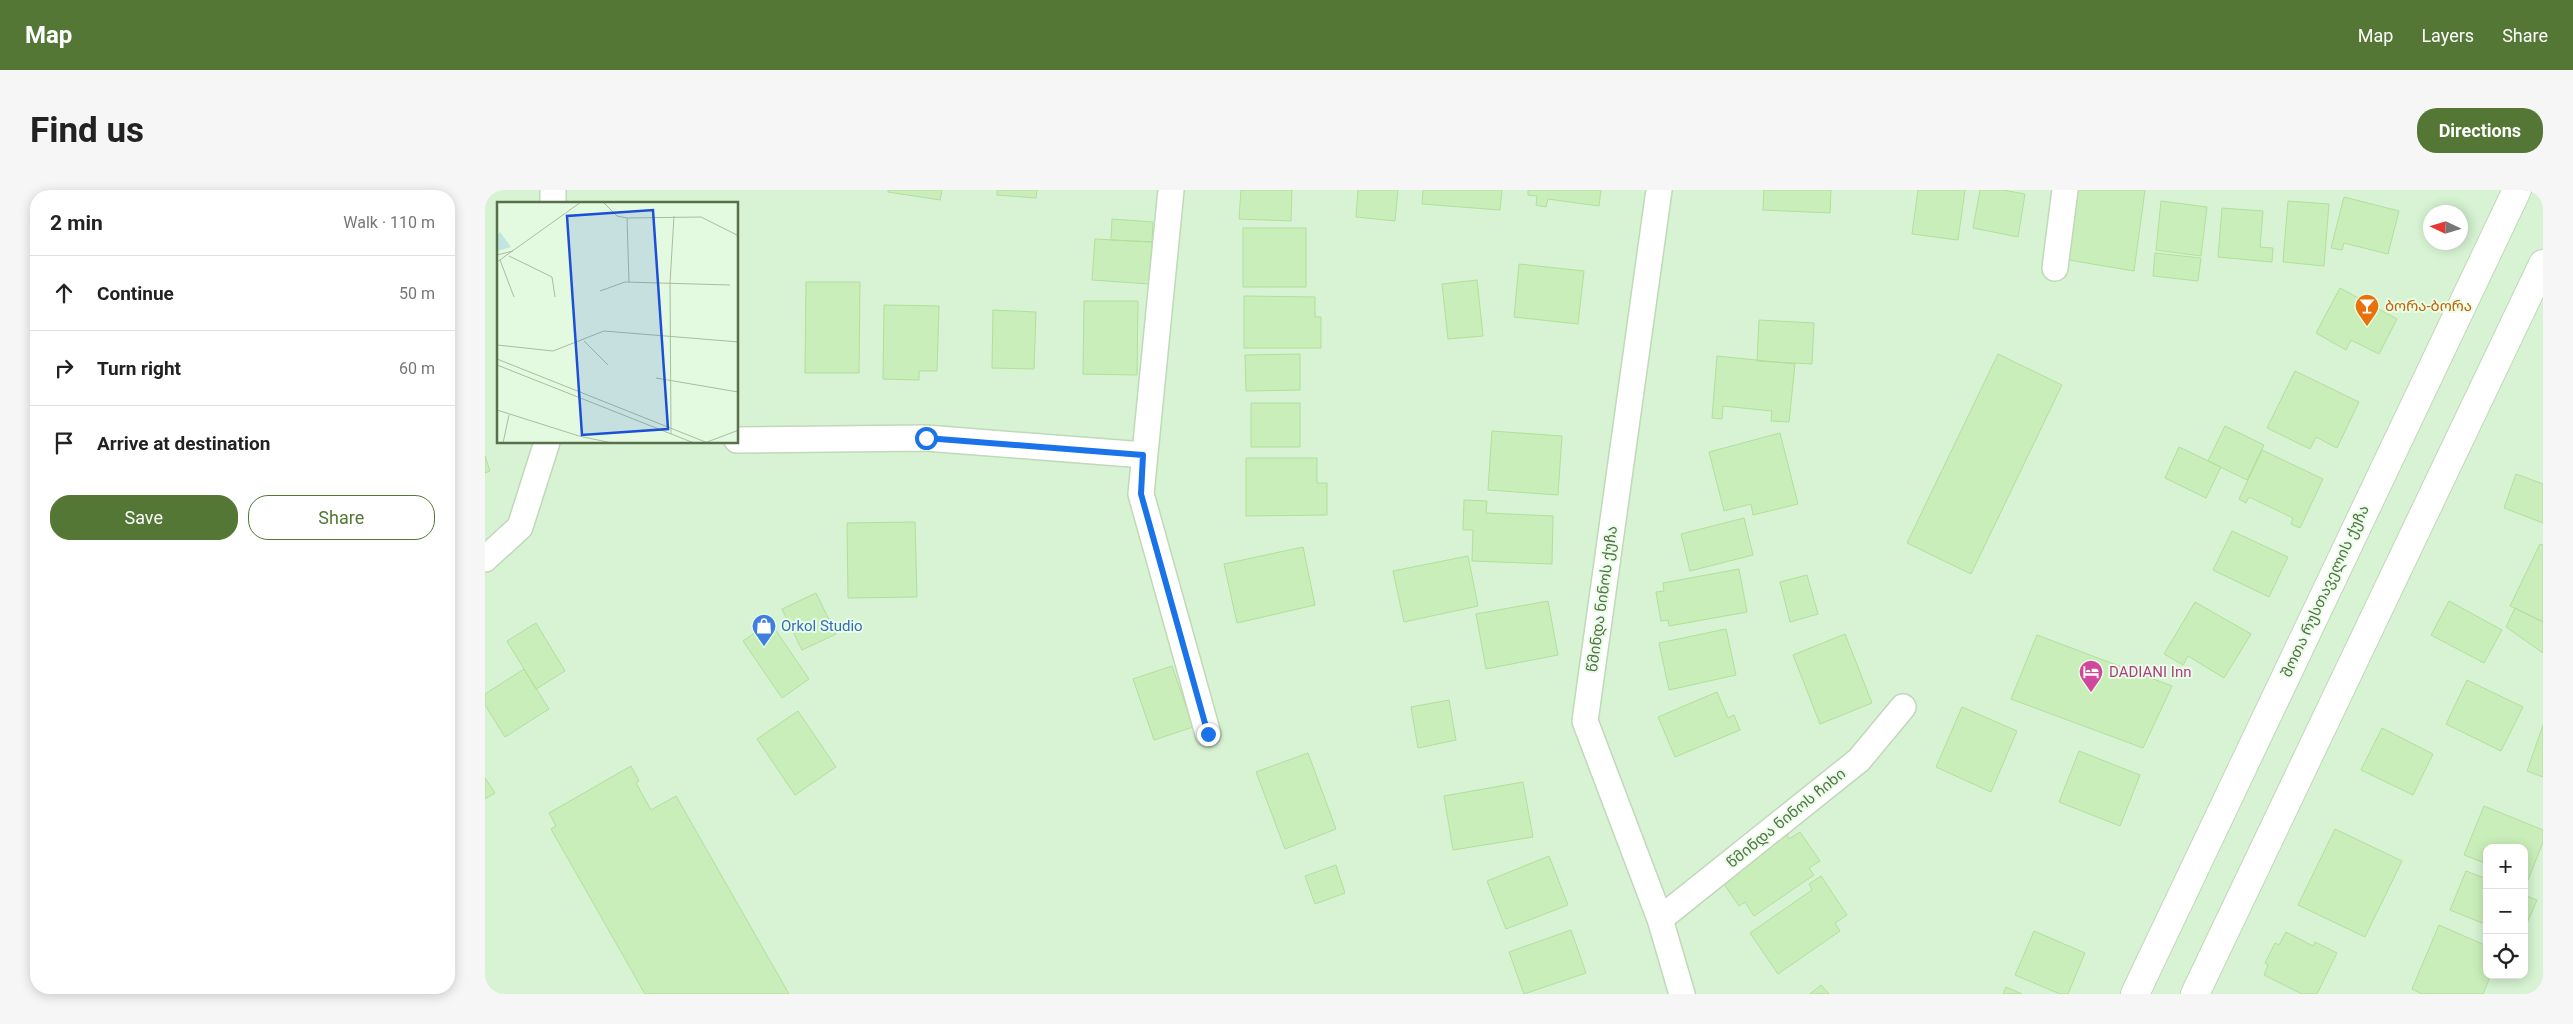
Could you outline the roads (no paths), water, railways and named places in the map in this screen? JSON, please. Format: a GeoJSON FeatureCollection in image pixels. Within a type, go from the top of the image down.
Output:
{"type":"FeatureCollection","features":[{"type":"Feature","properties":{"kind":"street"},"geometry":{"type":"LineString","coordinates":[[1171,190],[1143,455],[1141,494],[1208,734]]}},
{"type":"Feature","properties":{"kind":"street","name":"წმინდა ნინოს ქუჩა"},"geometry":{"type":"LineString","coordinates":[[1659,190],[1585,720],[1660,919],[1682,994]]}},
{"type":"Feature","properties":{"kind":"street"},"geometry":{"type":"LineString","coordinates":[[2055,268],[2065,190]]}},
{"type":"Feature","properties":{"kind":"street","name":"შოთა რუსთაველის ქუჩა"},"geometry":{"type":"LineString","coordinates":[[2135,994],[2517,190]]}},
{"type":"Feature","properties":{"kind":"street"},"geometry":{"type":"LineString","coordinates":[[2195,994],[2543,264]]}},
{"type":"Feature","properties":{"kind":"street"},"geometry":{"type":"LineString","coordinates":[[739,440],[926,438],[1143,455]]}},
{"type":"Feature","properties":{"kind":"street"},"geometry":{"type":"LineString","coordinates":[[485,559],[520,527],[546,444]]}},
{"type":"Feature","properties":{"kind":"street","name":"წმინდა ნინოს ჩიხი"},"geometry":{"type":"LineString","coordinates":[[1660,919],[1859,760],[1903,708]]}},
{"type":"Feature","properties":{"kind":"place","name":"ბორა-ბორა"},"geometry":{"type":"Point","coordinates":[2367,327]}},
{"type":"Feature","properties":{"kind":"place","name":"Orkol Studio"},"geometry":{"type":"Point","coordinates":[764,647]}},
{"type":"Feature","properties":{"kind":"place","name":"DADIANI Inn"},"geometry":{"type":"Point","coordinates":[2091,693]}}]}
